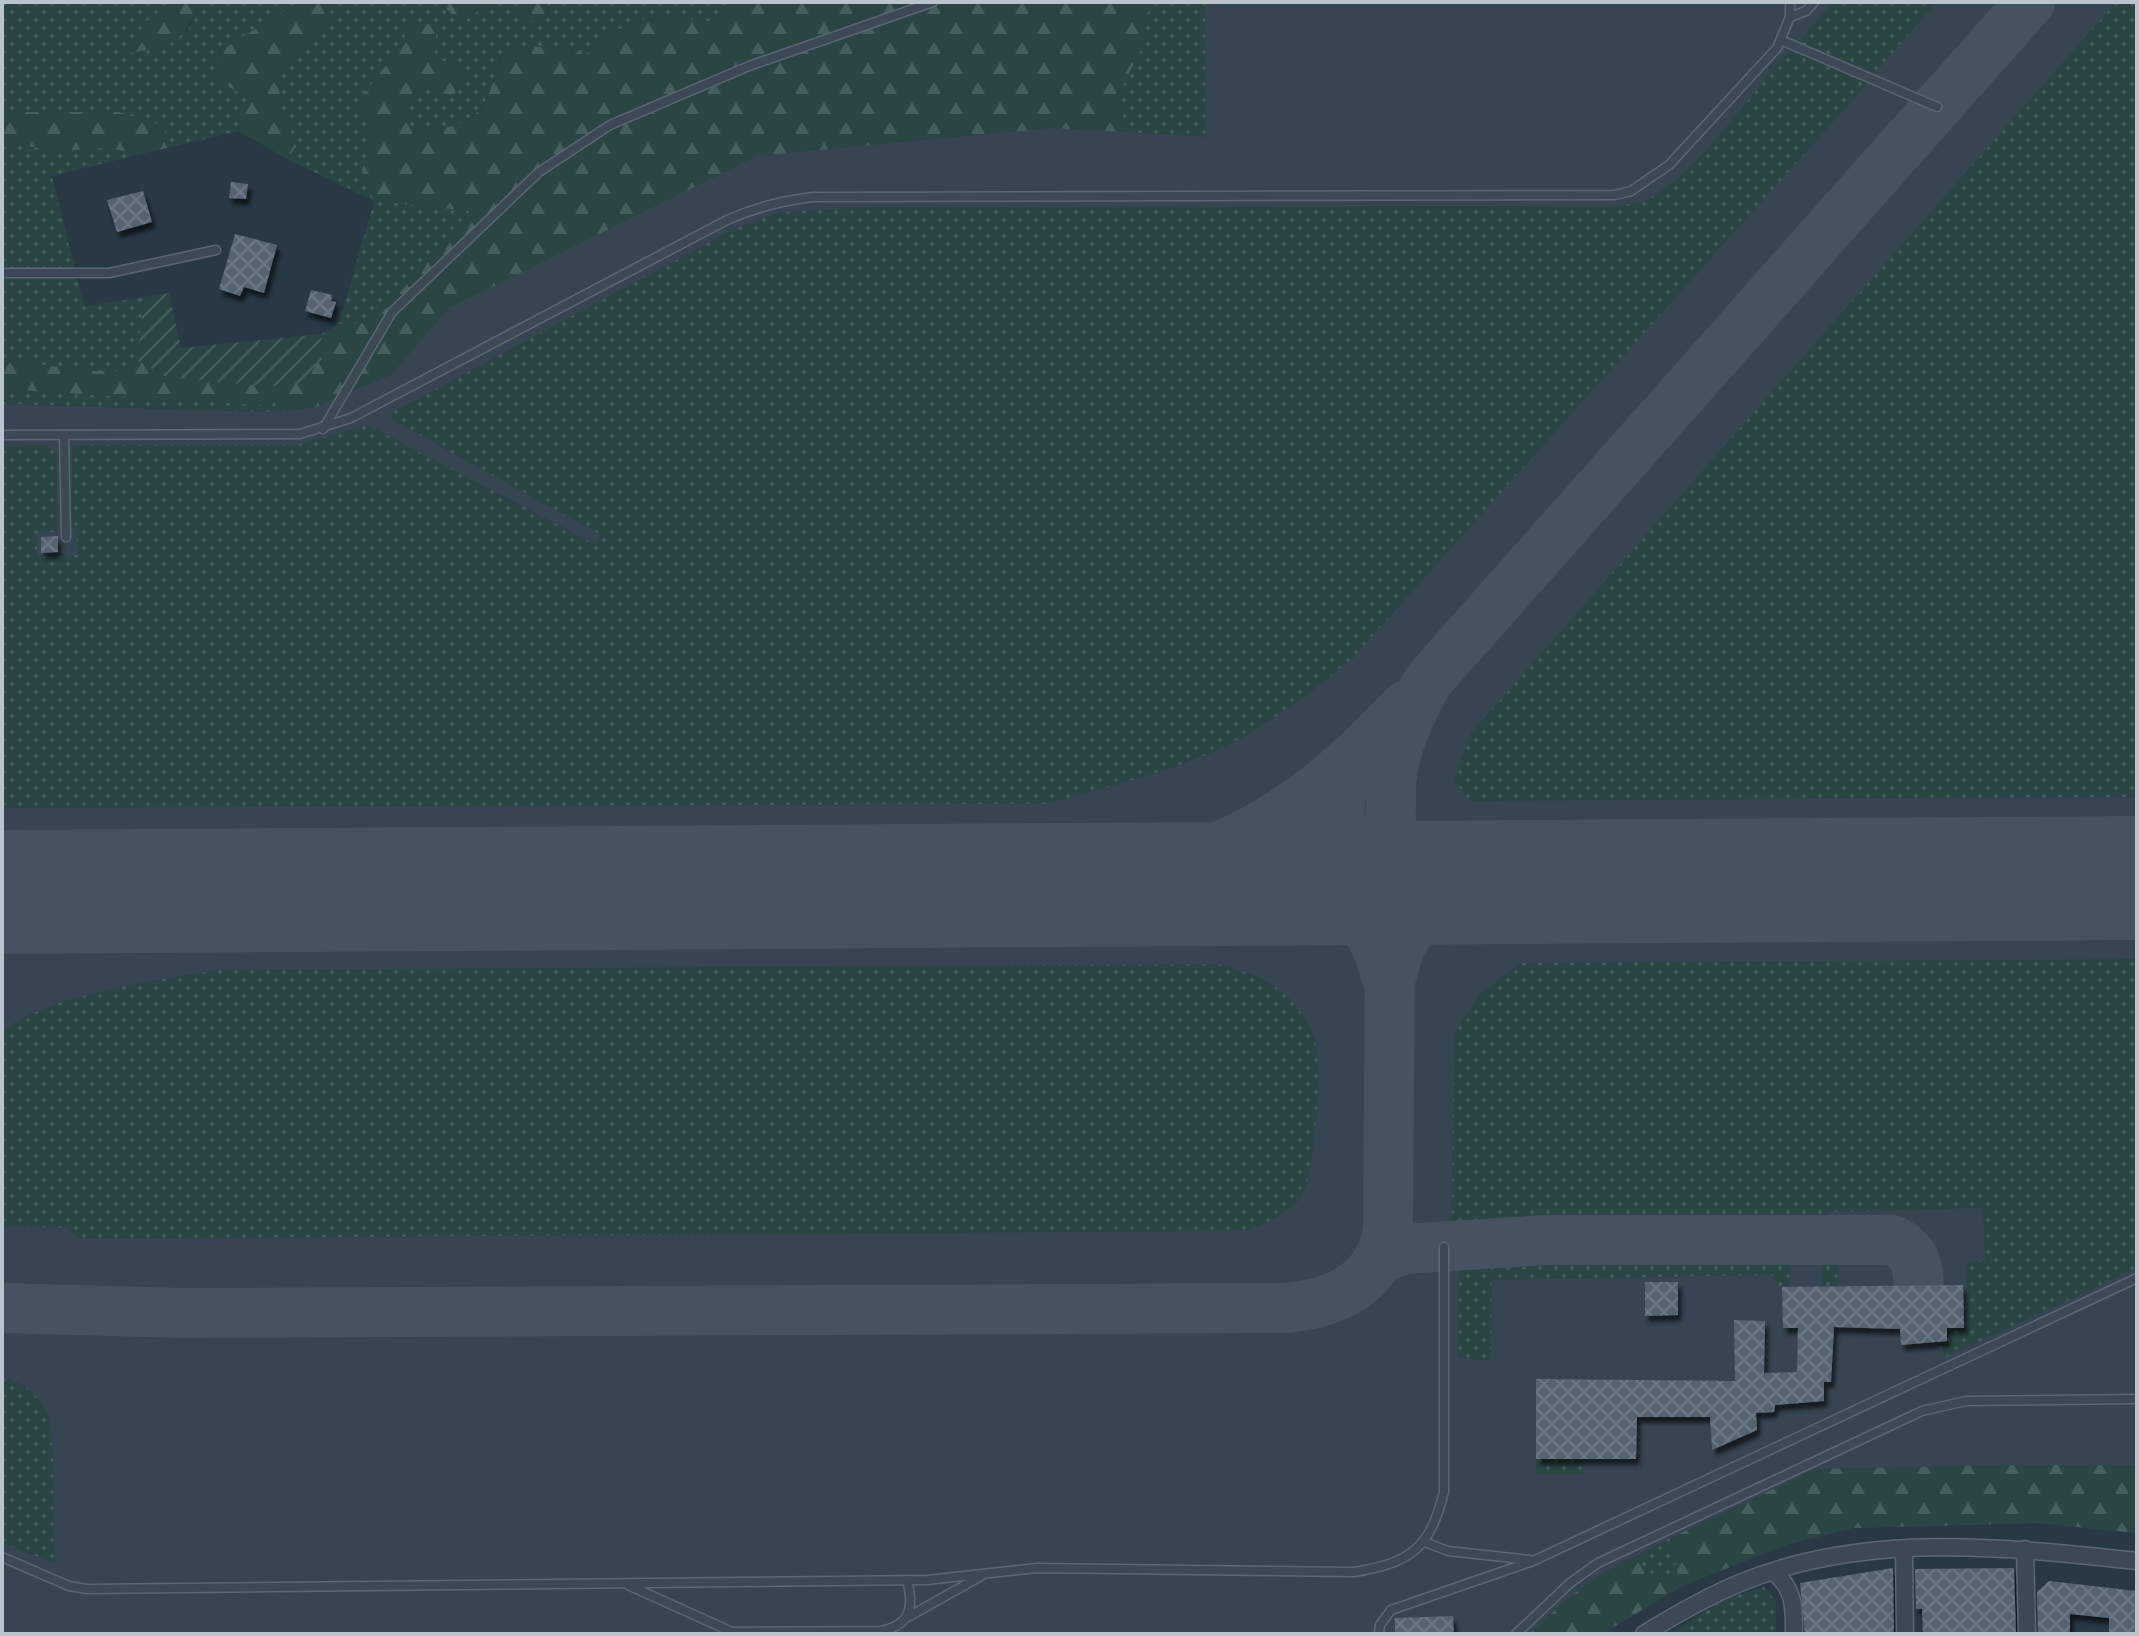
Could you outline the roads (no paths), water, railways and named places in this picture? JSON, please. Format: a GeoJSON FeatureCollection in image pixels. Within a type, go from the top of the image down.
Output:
{"type":"FeatureCollection","features":[{"type":"Feature","properties":{"kind":"street"},"geometry":{"type":"LineString","coordinates":[[1904,1549],[1905,1634]]}},
{"type":"Feature","properties":{"kind":"street"},"geometry":{"type":"LineString","coordinates":[[1644,1634],[1695,1603],[1743,1582],[1840,1555],[1904,1549],[2025,1549],[2137,1561]]}},
{"type":"Feature","properties":{"kind":"street"},"geometry":{"type":"LineString","coordinates":[[2025,1549],[2027,1634]]}},
{"type":"Feature","properties":{"kind":"street"},"geometry":{"type":"LineString","coordinates":[[1774,1572],[1787,1583],[1794,1604],[1794,1634]]}},
{"type":"Feature","properties":{"kind":"lane"},"geometry":{"type":"LineString","coordinates":[[323,429],[392,312],[539,172],[610,125],[749,66],[933,2]]}},
{"type":"Feature","properties":{"kind":"lane"},"geometry":{"type":"LineString","coordinates":[[2,435],[300,434],[323,429],[365,411],[727,220],[760,205],[784,201],[828,197],[1599,195],[1631,191],[1669,165],[1781,40],[1790,17],[1790,2]]}},
{"type":"Feature","properties":{"kind":"lane"},"geometry":{"type":"LineString","coordinates":[[1790,17],[1806,11],[1814,2]]}},
{"type":"Feature","properties":{"kind":"lane"},"geometry":{"type":"LineString","coordinates":[[1781,40],[1937,107]]}},
{"type":"Feature","properties":{"kind":"lane"},"geometry":{"type":"LineString","coordinates":[[2,273],[109,273],[216,250]]}},
{"type":"Feature","properties":{"kind":"lane"},"geometry":{"type":"LineString","coordinates":[[64,435],[66,537]]}},
{"type":"Feature","properties":{"kind":"lane"},"geometry":{"type":"LineString","coordinates":[[2,1557],[69,1586],[87,1589],[907,1580],[1037,1568],[1354,1572],[1383,1568],[1425,1542],[1436,1527],[1444,1492],[1444,1247]]}},
{"type":"Feature","properties":{"kind":"lane"},"geometry":{"type":"LineString","coordinates":[[1379,1634],[1380,1625],[1391,1610],[1533,1561],[2137,1278]]}},
{"type":"Feature","properties":{"kind":"lane"},"geometry":{"type":"LineString","coordinates":[[1516,1634],[1570,1583],[1598,1563],[1922,1411],[1966,1401],[2137,1399]]}},
{"type":"Feature","properties":{"kind":"lane"},"geometry":{"type":"LineString","coordinates":[[1425,1542],[1448,1551],[1533,1561]]}},
{"type":"Feature","properties":{"kind":"lane"},"geometry":{"type":"LineString","coordinates":[[624,1583],[732,1632],[881,1631],[899,1627],[908,1617],[985,1573]]}},
{"type":"Feature","properties":{"kind":"lane"},"geometry":{"type":"LineString","coordinates":[[907,1580],[912,1601],[908,1617]]}}]}
